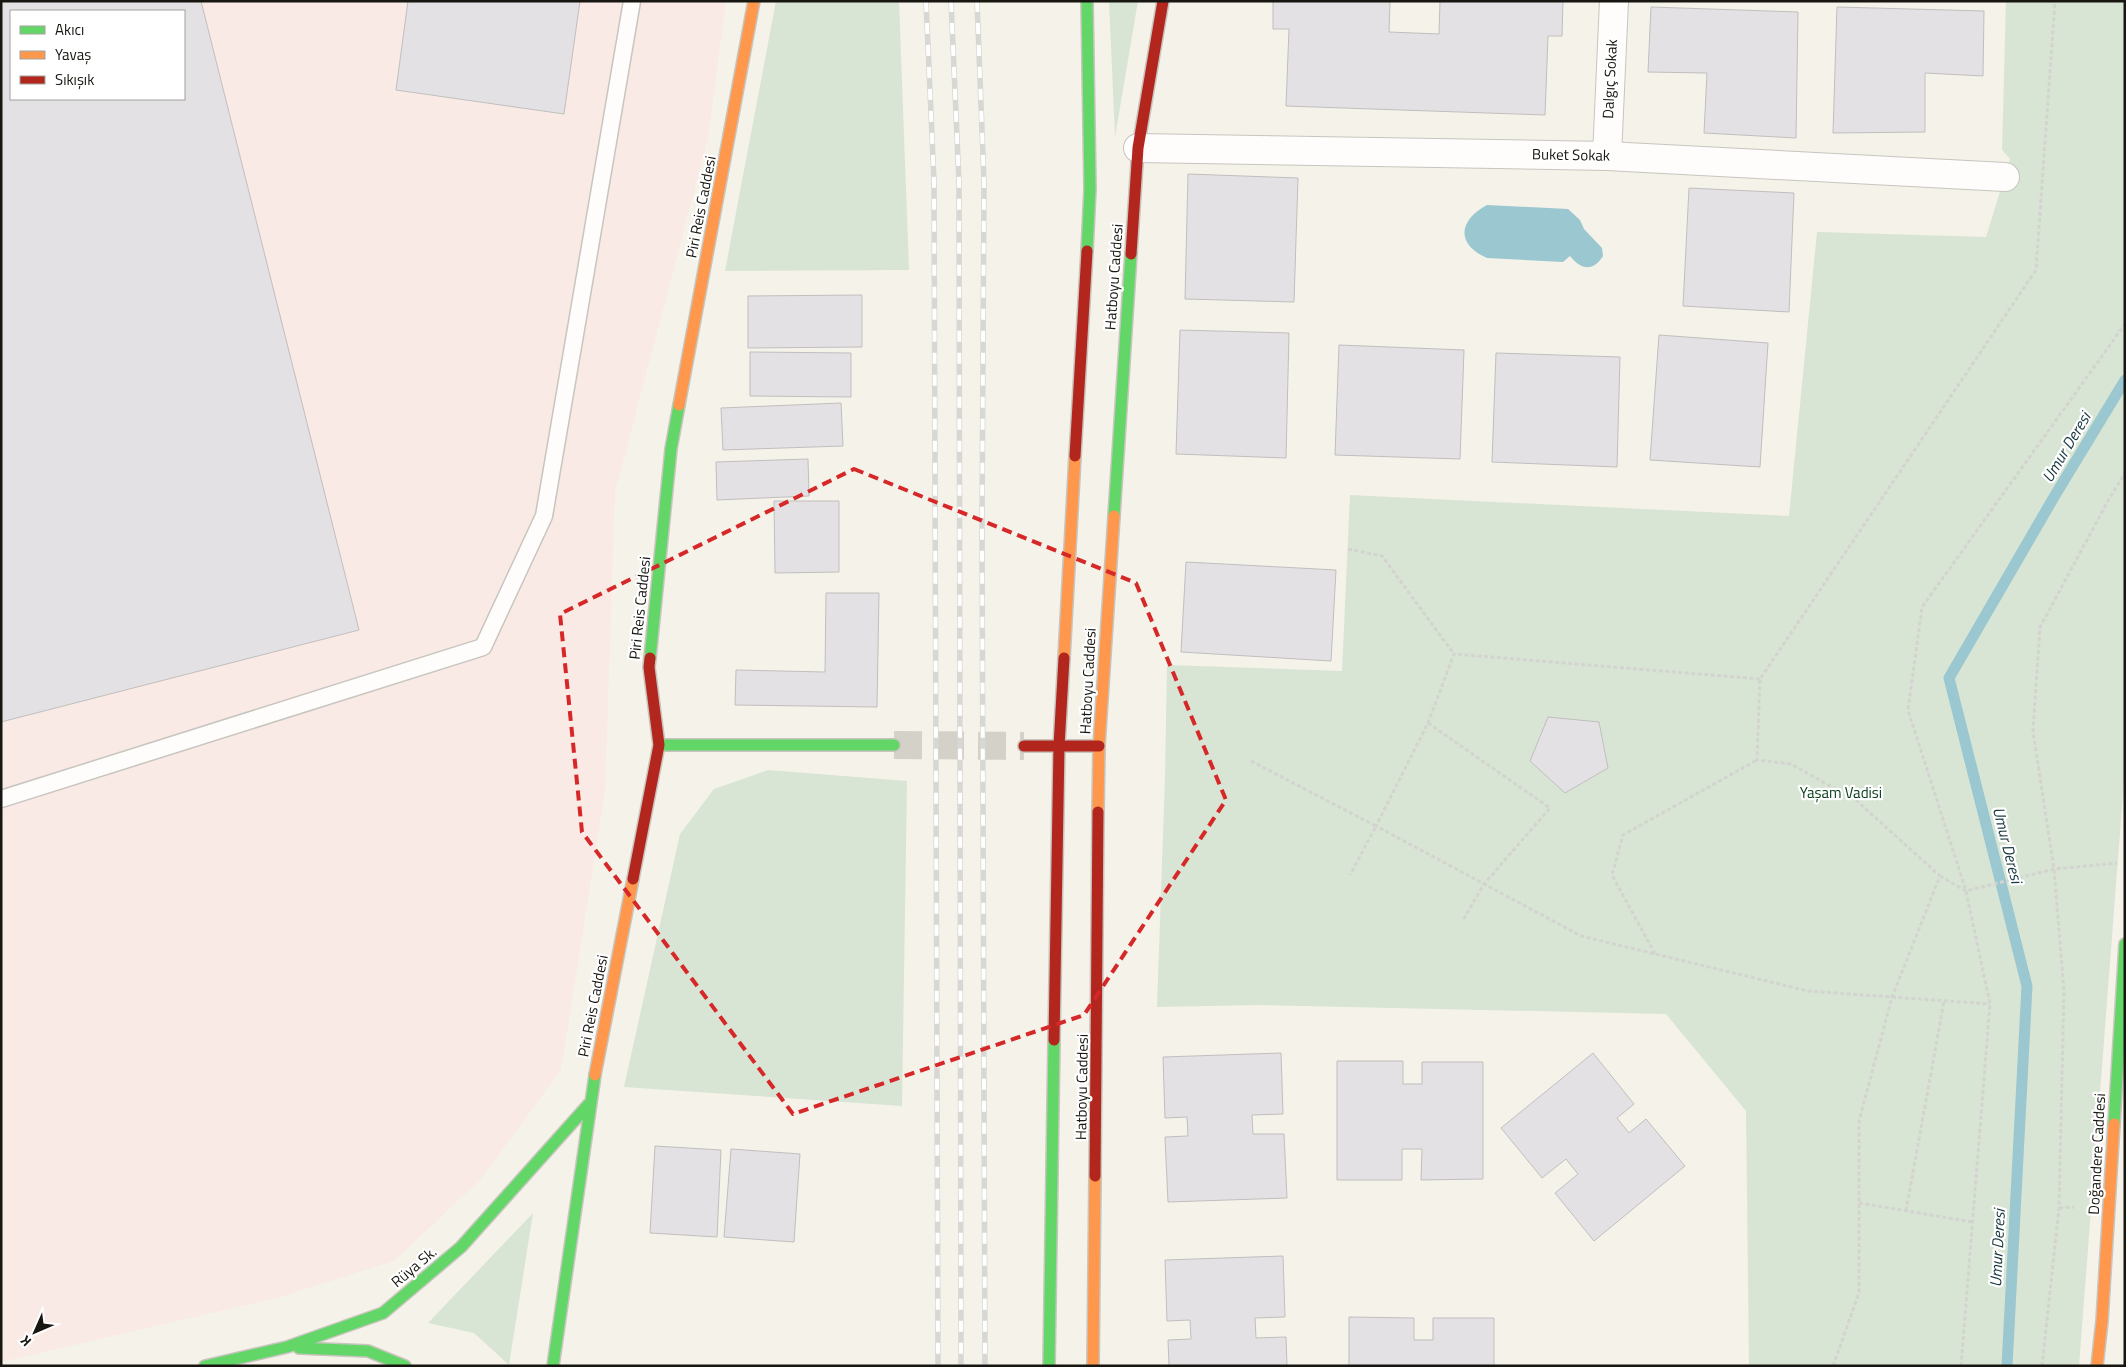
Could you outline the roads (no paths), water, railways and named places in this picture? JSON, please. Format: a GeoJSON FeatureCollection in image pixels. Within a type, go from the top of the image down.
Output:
{"type":"FeatureCollection","features":[{"type":"Feature","properties":{"kind":"street","name":"Piri Reis Caddesi"},"geometry":{"type":"LineString","coordinates":[[553,1366],[589,1104],[659,745],[649,667],[671,449],[754,1]]}},
{"type":"Feature","properties":{"kind":"street","name":"Hatboyu Caddesi"},"geometry":{"type":"LineString","coordinates":[[1049,1366],[1059,746],[1090,189],[1086,1]]}},
{"type":"Feature","properties":{"kind":"street","name":"Hatboyu Caddesi"},"geometry":{"type":"LineString","coordinates":[[1093,1366],[1099,746],[1138,148],[1162,1]]}},
{"type":"Feature","properties":{"kind":"street","name":"Dalgıç Sokak"},"geometry":{"type":"LineString","coordinates":[[1607,156],[1614,1]]}},
{"type":"Feature","properties":{"kind":"street","name":"Buket Sokak"},"geometry":{"type":"LineString","coordinates":[[1138,148],[1607,156],[2005,177]]}},
{"type":"Feature","properties":{"kind":"street"},"geometry":{"type":"LineString","coordinates":[[659,745],[894,745]]}},
{"type":"Feature","properties":{"kind":"street"},"geometry":{"type":"LineString","coordinates":[[1024,746],[1099,746]]}},
{"type":"Feature","properties":{"kind":"street","name":"Doğandere Caddesi"},"geometry":{"type":"LineString","coordinates":[[2098,1366],[2103,1312],[2125,944]]}},
{"type":"Feature","properties":{"kind":"street","name":"Rüya Sk."},"geometry":{"type":"LineString","coordinates":[[205,1366],[287,1347],[383,1313],[460,1247],[589,1104]]}},
{"type":"Feature","properties":{"kind":"street"},"geometry":{"type":"LineString","coordinates":[[287,1347],[368,1351],[405,1366]]}},
{"type":"Feature","properties":{"kind":"lane"},"geometry":{"type":"LineString","coordinates":[[1,799],[483,647],[544,516],[632,1]]}},
{"type":"Feature","properties":{"kind":"water"},"geometry":{"type":"Polygon","coordinates":[[[1487,205],[1568,209],[1580,220],[1584,229],[1602,248],[1603,256],[1591,267],[1578,264],[1570,256],[1563,262],[1487,258],[1470,246],[1465,232],[1466,225],[1471,218],[1487,205]]]}},
{"type":"Feature","properties":{"kind":"waterway","name":"Umur Deresi"},"geometry":{"type":"LineString","coordinates":[[2007,1366],[2027,986],[1949,678],[2054,497],[2125,380]]}},
{"type":"Feature","properties":{"kind":"tunnel"},"geometry":{"type":"LineString","coordinates":[[894,745],[1024,746]]}},
{"type":"Feature","properties":{"kind":"railway"},"geometry":{"type":"LineString","coordinates":[[926,1],[934,181],[938,1366]]}},
{"type":"Feature","properties":{"kind":"railway"},"geometry":{"type":"LineString","coordinates":[[951,1],[959,182],[961,1366]]}},
{"type":"Feature","properties":{"kind":"railway"},"geometry":{"type":"LineString","coordinates":[[977,1],[984,182],[982,530],[985,1366]]}},
{"type":"Feature","properties":{"kind":"park label","name":"Yaşam Vadisi"},"geometry":{"type":"Point","coordinates":[1841,793]}}]}
